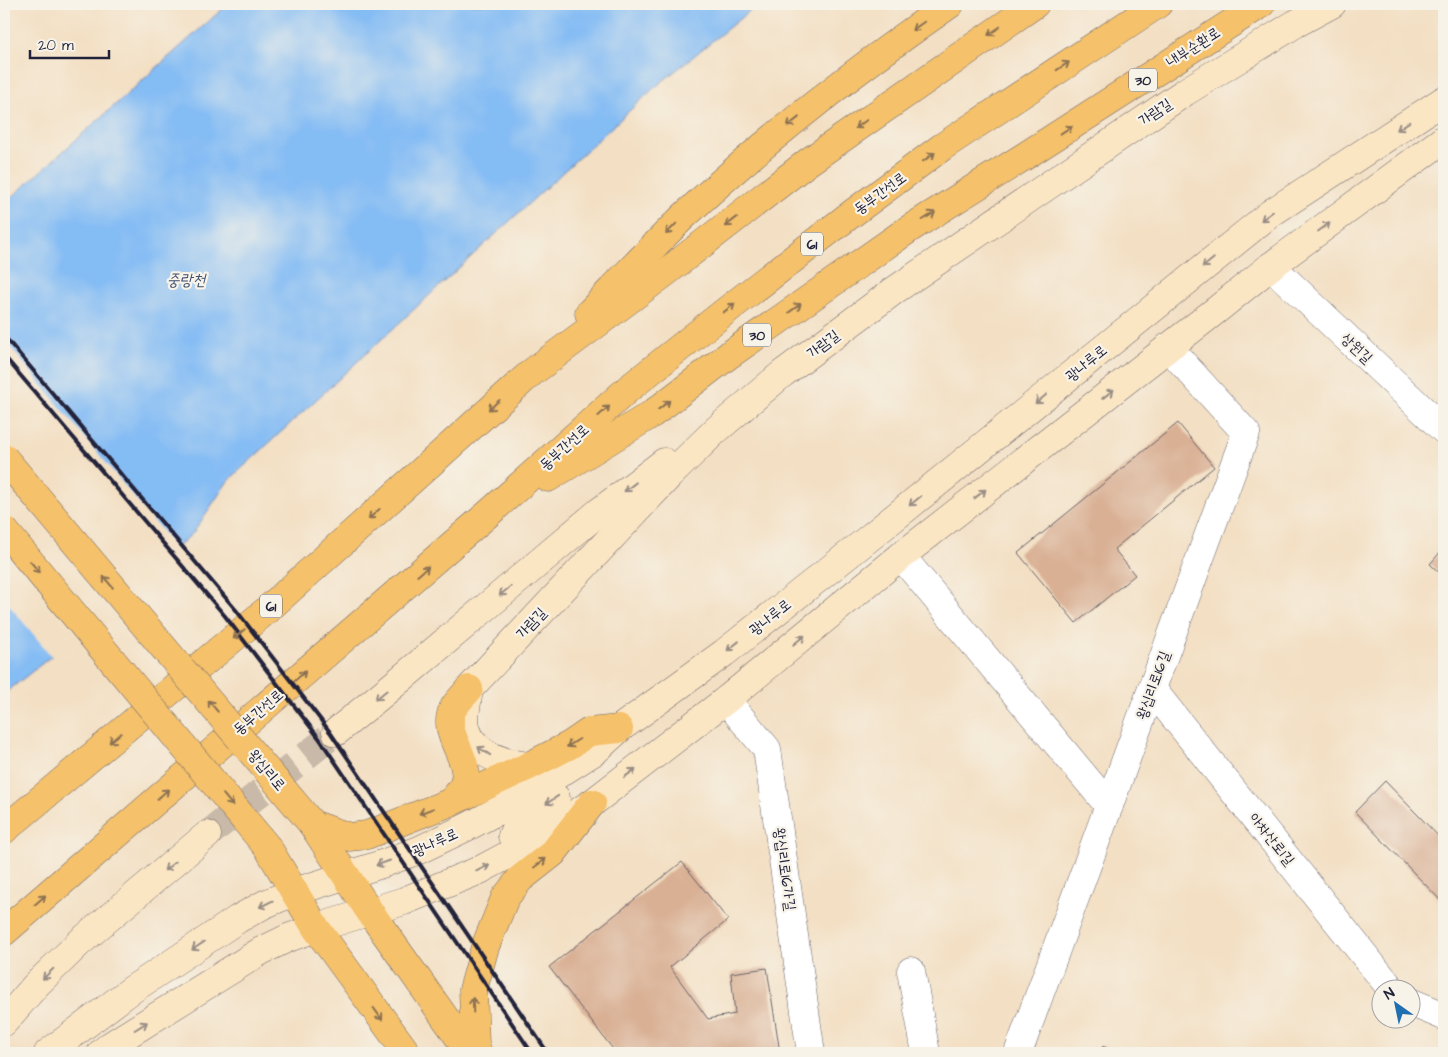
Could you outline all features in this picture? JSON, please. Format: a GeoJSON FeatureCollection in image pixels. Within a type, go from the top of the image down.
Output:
{"type":"FeatureCollection","features":[{"type":"Feature","properties":{"kind":"main road"},"geometry":{"type":"LineString","coordinates":[[531,372],[683,218],[782,130],[886,49],[950,4]]}},
{"type":"Feature","properties":{"kind":"main road","name":"61"},"geometry":{"type":"LineString","coordinates":[[4,830],[267,610],[531,372],[665,273],[808,162],[1035,4]]}},
{"type":"Feature","properties":{"kind":"main road","name":"동부간선로"},"geometry":{"type":"LineString","coordinates":[[4,932],[489,513],[628,389],[727,310],[942,147],[1158,4]]}},
{"type":"Feature","properties":{"kind":"main road","name":"내부순환로"},"geometry":{"type":"LineString","coordinates":[[489,513],[652,414],[729,355],[909,229],[1260,4]]}},
{"type":"Feature","properties":{"kind":"main road","name":"가람길"},"geometry":{"type":"LineString","coordinates":[[469,689],[668,477],[715,432],[782,374],[903,285],[1184,92],[1295,24],[1332,4]]}},
{"type":"Feature","properties":{"kind":"main road","name":"광나루로"},"geometry":{"type":"LineString","coordinates":[[48,1053],[130,991],[238,919],[265,904],[294,892],[419,850],[516,801],[595,751],[619,729],[732,647],[1246,232],[1279,207],[1444,100]]}},
{"type":"Feature","properties":{"kind":"main road"},"geometry":{"type":"LineString","coordinates":[[101,1053],[261,951],[288,938],[404,901],[480,870],[520,849],[592,803],[726,700],[901,556],[1271,266],[1444,139]]}},
{"type":"Feature","properties":{"kind":"main road"},"geometry":{"type":"LineString","coordinates":[[1246,232],[1271,266]]}},
{"type":"Feature","properties":{"kind":"main road"},"geometry":{"type":"LineString","coordinates":[[336,732],[600,511],[657,467],[715,432]]}},
{"type":"Feature","properties":{"kind":"main road","name":"왕십리로"},"geometry":{"type":"LineString","coordinates":[[4,458],[312,824],[370,912],[470,1053]]}},
{"type":"Feature","properties":{"kind":"main road"},"geometry":{"type":"LineString","coordinates":[[4,530],[268,848],[316,928],[407,1053]]}},
{"type":"Feature","properties":{"kind":"main road"},"geometry":{"type":"LineString","coordinates":[[469,689],[465,718],[467,730],[480,751],[509,764],[529,766]]}},
{"type":"Feature","properties":{"kind":"main road"},"geometry":{"type":"LineString","coordinates":[[451,802],[463,786],[465,772],[452,734],[451,713],[469,689]]}},
{"type":"Feature","properties":{"kind":"main road"},"geometry":{"type":"LineString","coordinates":[[312,824],[349,837],[367,834],[451,802],[529,766],[570,745],[589,732],[619,729]]}},
{"type":"Feature","properties":{"kind":"main road"},"geometry":{"type":"LineString","coordinates":[[520,849],[512,836],[517,823],[570,788],[595,751]]}},
{"type":"Feature","properties":{"kind":"main road"},"geometry":{"type":"LineString","coordinates":[[478,1053],[475,1044],[473,990],[485,947],[505,898],[520,879],[553,853],[592,803]]}},
{"type":"Feature","properties":{"kind":"main road"},"geometry":{"type":"LineString","coordinates":[[4,1022],[36,985],[79,943],[207,835]]}},
{"type":"Feature","properties":{"kind":"street","name":"상원길"},"geometry":{"type":"LineString","coordinates":[[1271,266],[1444,430]]}},
{"type":"Feature","properties":{"kind":"street","name":"왕십리로16길"},"geometry":{"type":"LineString","coordinates":[[1023,1051],[1109,806],[1246,433],[1168,347]]}},
{"type":"Feature","properties":{"kind":"street"},"geometry":{"type":"LineString","coordinates":[[901,556],[1109,806]]}},
{"type":"Feature","properties":{"kind":"street","name":"아차산로1길"},"geometry":{"type":"LineString","coordinates":[[1152,689],[1384,980]]}},
{"type":"Feature","properties":{"kind":"street","name":"왕십리로16가길"},"geometry":{"type":"LineString","coordinates":[[726,700],[767,749],[811,1053]]}},
{"type":"Feature","properties":{"kind":"street"},"geometry":{"type":"LineString","coordinates":[[912,970],[926,1053]]}},
{"type":"Feature","properties":{"kind":"street"},"geometry":{"type":"LineString","coordinates":[[1420,1006],[1444,1016]]}},
{"type":"Feature","properties":{"kind":"water","name":"중랑천"},"geometry":{"type":"Polygon","coordinates":[[[228,4],[758,4],[653,89],[228,481],[193,533],[54,654],[4,694],[4,204],[228,4]]]}},
{"type":"Feature","properties":{"kind":"pier"},"geometry":{"type":"Polygon","coordinates":[[[4,339],[178,550],[53,658],[4,599],[4,339]]]}},
{"type":"Feature","properties":{"kind":"building"},"geometry":{"type":"Polygon","coordinates":[[[1178,423],[1214,467],[1114,549],[1135,575],[1076,623],[1018,553],[1178,423]]]}},
{"type":"Feature","properties":{"kind":"building"},"geometry":{"type":"Polygon","coordinates":[[[1444,548],[1444,577],[1430,564],[1444,548]]]}},
{"type":"Feature","properties":{"kind":"building"},"geometry":{"type":"Polygon","coordinates":[[[1385,781],[1444,842],[1444,904],[1355,812],[1385,781]]]}},
{"type":"Feature","properties":{"kind":"building"},"geometry":{"type":"Polygon","coordinates":[[[682,862],[728,920],[670,967],[708,1019],[735,1014],[731,973],[767,968],[780,1053],[616,1053],[549,967],[682,862]]]}},
{"type":"Feature","properties":{"kind":"building"},"geometry":{"type":"Polygon","coordinates":[[[1103,1046],[1116,1053],[1099,1053],[1103,1046]]]}},
{"type":"Feature","properties":{"kind":"tunnel"},"geometry":{"type":"LineString","coordinates":[[207,835],[336,732]]}},
{"type":"Feature","properties":{"kind":"railway"},"geometry":{"type":"LineString","coordinates":[[4,336],[236,610],[330,732],[548,1053]]}},
{"type":"Feature","properties":{"kind":"railway"},"geometry":{"type":"LineString","coordinates":[[4,356],[225,616],[319,738],[532,1053]]}}]}
